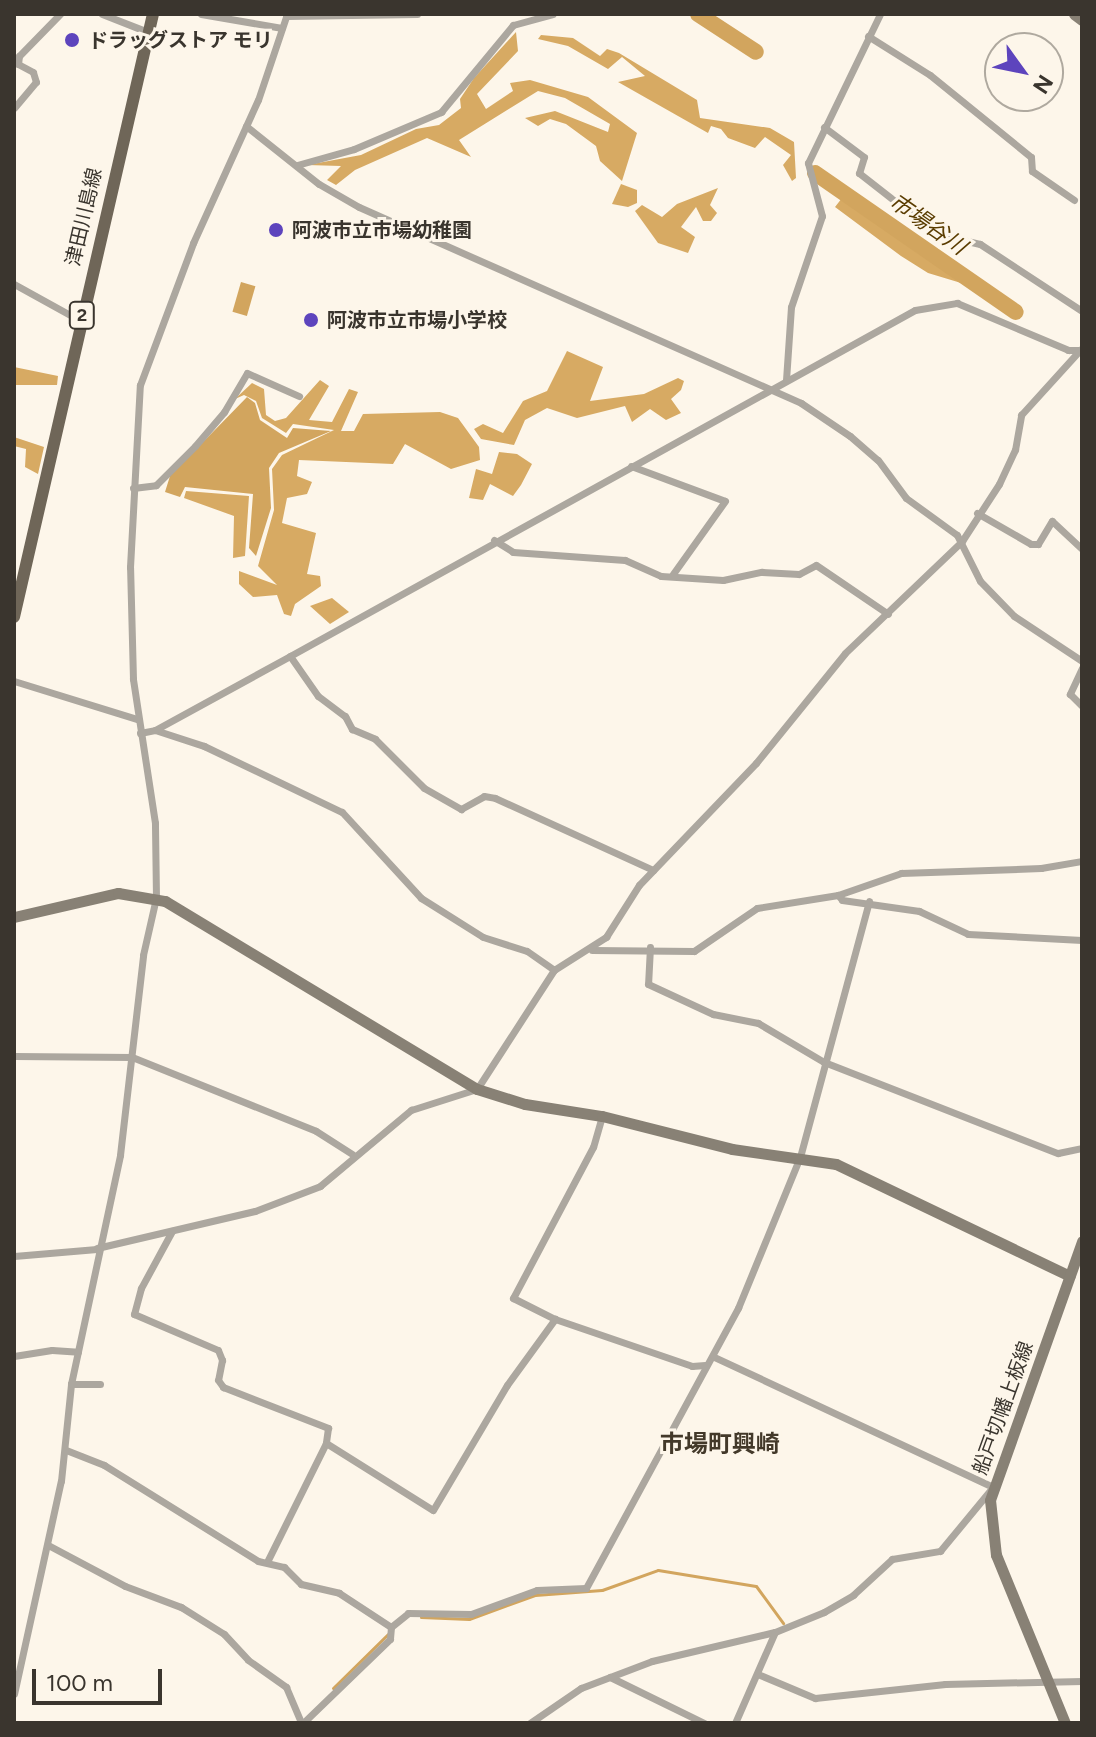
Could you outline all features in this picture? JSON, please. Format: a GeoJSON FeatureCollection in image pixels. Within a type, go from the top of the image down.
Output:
{"type":"FeatureCollection","features":[{"type":"Feature","properties":{"kind":"main road","name":"津田川島線"},"geometry":{"type":"LineString","coordinates":[[14,617],[153,14]]}},
{"type":"Feature","properties":{"kind":"street"},"geometry":{"type":"LineString","coordinates":[[14,108],[36,82],[33,72],[18,64],[19,56],[60,14]]}},
{"type":"Feature","properties":{"kind":"street"},"geometry":{"type":"LineString","coordinates":[[102,14],[148,32]]}},
{"type":"Feature","properties":{"kind":"street"},"geometry":{"type":"LineString","coordinates":[[201,14],[282,28]]}},
{"type":"Feature","properties":{"kind":"street"},"geometry":{"type":"LineString","coordinates":[[14,1694],[48,1545],[66,1450],[71,1384],[97,1249],[120,1155],[143,955],[156,898],[155,823],[137,719],[130,567],[140,385],[193,243],[246,126],[286,15],[417,14]]}},
{"type":"Feature","properties":{"kind":"street"},"geometry":{"type":"LineString","coordinates":[[297,165],[354,149],[441,112],[513,25],[553,14]]}},
{"type":"Feature","properties":{"kind":"street"},"geometry":{"type":"LineString","coordinates":[[786,380],[791,307],[822,216],[808,163],[880,14]]}},
{"type":"Feature","properties":{"kind":"street"},"geometry":{"type":"LineString","coordinates":[[1074,14],[1082,20]]}},
{"type":"Feature","properties":{"kind":"street"},"geometry":{"type":"LineString","coordinates":[[868,36],[930,75],[1031,157],[1032,171],[1074,200]]}},
{"type":"Feature","properties":{"kind":"street"},"geometry":{"type":"LineString","coordinates":[[246,126],[359,207],[772,388],[850,436],[878,460],[906,498],[962,541],[980,581],[1014,616],[1082,661]]}},
{"type":"Feature","properties":{"kind":"street"},"geometry":{"type":"LineString","coordinates":[[824,127],[864,157],[859,173],[937,234],[980,244],[1082,311]]}},
{"type":"Feature","properties":{"kind":"street"},"geometry":{"type":"LineString","coordinates":[[14,284],[81,321]]}},
{"type":"Feature","properties":{"kind":"street"},"geometry":{"type":"LineString","coordinates":[[140,733],[155,730],[915,310],[957,303],[1081,350],[1021,415],[1015,450],[962,541],[845,653],[756,763],[653,870],[592,950]]}},
{"type":"Feature","properties":{"kind":"street"},"geometry":{"type":"LineString","coordinates":[[133,488],[156,485],[195,446],[224,412],[247,373],[299,396]]}},
{"type":"Feature","properties":{"kind":"street"},"geometry":{"type":"LineString","coordinates":[[631,466],[725,501],[673,574]]}},
{"type":"Feature","properties":{"kind":"street"},"geometry":{"type":"LineString","coordinates":[[977,513],[1031,544],[1038,544],[1052,521],[1082,549]]}},
{"type":"Feature","properties":{"kind":"street"},"geometry":{"type":"LineString","coordinates":[[494,540],[513,552],[625,560],[661,576],[673,574],[723,580],[762,572],[799,574],[816,565],[888,614]]}},
{"type":"Feature","properties":{"kind":"street"},"geometry":{"type":"LineString","coordinates":[[290,656],[318,696],[345,716],[352,729],[375,739],[424,788],[461,809],[484,796],[495,798],[653,870]]}},
{"type":"Feature","properties":{"kind":"street"},"geometry":{"type":"LineString","coordinates":[[1082,668],[1070,694],[1082,706]]}},
{"type":"Feature","properties":{"kind":"street"},"geometry":{"type":"LineString","coordinates":[[14,681],[137,719]]}},
{"type":"Feature","properties":{"kind":"street"},"geometry":{"type":"LineString","coordinates":[[155,730],[204,746],[342,812],[421,898],[483,937],[527,951],[554,970]]}},
{"type":"Feature","properties":{"kind":"street"},"geometry":{"type":"LineString","coordinates":[[14,1256],[97,1249],[255,1211],[320,1186],[340,1172],[352,1154],[425,1102],[467,1096],[477,1089],[554,970],[592,950],[650,947],[694,951],[746,912],[838,895],[901,873],[1041,868],[1082,861]]}},
{"type":"Feature","properties":{"kind":"street"},"geometry":{"type":"LineString","coordinates":[[838,895],[842,900],[869,901],[919,911],[968,934],[1082,940]]}},
{"type":"Feature","properties":{"kind":"street"},"geometry":{"type":"LineString","coordinates":[[14,917],[49,912],[97,896],[156,898],[477,1089],[525,1104],[602,1116],[732,1149],[800,1157],[852,1170],[1082,1282]]}},
{"type":"Feature","properties":{"kind":"street"},"geometry":{"type":"LineString","coordinates":[[48,1545],[125,1586],[181,1607],[224,1634],[248,1660],[286,1687],[302,1723],[408,1613],[471,1614],[537,1590],[586,1588],[705,1365],[714,1357],[800,1157],[869,901]]}},
{"type":"Feature","properties":{"kind":"street"},"geometry":{"type":"LineString","coordinates":[[650,947],[648,984],[713,1014],[758,1023],[824,1062],[1058,1153],[1082,1148]]}},
{"type":"Feature","properties":{"kind":"street"},"geometry":{"type":"LineString","coordinates":[[14,1056],[132,1057],[316,1131],[352,1154]]}},
{"type":"Feature","properties":{"kind":"street"},"geometry":{"type":"LineString","coordinates":[[602,1116],[593,1147],[513,1298],[555,1319],[692,1366],[705,1365]]}},
{"type":"Feature","properties":{"kind":"street"},"geometry":{"type":"LineString","coordinates":[[172,1231],[141,1288],[134,1314],[218,1350],[218,1380],[223,1387],[328,1428],[326,1443],[268,1560]]}},
{"type":"Feature","properties":{"kind":"street","name":"船戸切幡上板線"},"geometry":{"type":"LineString","coordinates":[[1065,1723],[996,1555],[989,1528],[993,1487],[1082,1241]]}},
{"type":"Feature","properties":{"kind":"street"},"geometry":{"type":"LineString","coordinates":[[326,1443],[433,1510],[507,1385],[555,1319]]}},
{"type":"Feature","properties":{"kind":"street"},"geometry":{"type":"LineString","coordinates":[[14,1356],[52,1350],[78,1352]]}},
{"type":"Feature","properties":{"kind":"street"},"geometry":{"type":"LineString","coordinates":[[530,1723],[581,1688],[652,1661],[775,1632],[847,1598],[892,1559],[940,1551],[993,1487],[714,1357]]}},
{"type":"Feature","properties":{"kind":"street"},"geometry":{"type":"LineString","coordinates":[[71,1384],[100,1384]]}},
{"type":"Feature","properties":{"kind":"street"},"geometry":{"type":"LineString","coordinates":[[66,1450],[104,1465],[258,1561],[268,1560],[301,1584],[339,1593],[392,1629]]}},
{"type":"Feature","properties":{"kind":"street"},"geometry":{"type":"LineString","coordinates":[[735,1723],[760,1675],[775,1632]]}},
{"type":"Feature","properties":{"kind":"street"},"geometry":{"type":"LineString","coordinates":[[760,1675],[815,1698],[945,1684],[1082,1681]]}},
{"type":"Feature","properties":{"kind":"street"},"geometry":{"type":"LineString","coordinates":[[610,1677],[704,1723]]}},
{"type":"Feature","properties":{"kind":"shaded area"},"geometry":{"type":"Polygon","coordinates":[[[516,32],[518,51],[477,94],[486,109],[513,91],[510,83],[530,80],[588,97],[637,133],[622,181],[600,161],[596,146],[566,124],[550,119],[538,126],[525,118],[555,111],[608,132],[610,124],[565,98],[538,91],[459,140],[471,157],[427,138],[355,170],[336,185],[327,180],[341,166],[307,165],[361,155],[416,129],[439,125],[461,108],[460,99],[474,78],[516,32]]]}},
{"type":"Feature","properties":{"kind":"shaded area"},"geometry":{"type":"Polygon","coordinates":[[[541,35],[573,38],[600,56],[607,49],[619,53],[697,100],[700,118],[770,128],[794,142],[796,178],[792,181],[783,165],[791,155],[765,137],[755,148],[728,138],[721,129],[711,126],[708,133],[618,82],[645,76],[622,57],[608,69],[568,46],[538,39],[541,35]]]}},
{"type":"Feature","properties":{"kind":"shaded area"},"geometry":{"type":"Polygon","coordinates":[[[621,184],[637,190],[637,203],[628,207],[612,204],[621,184]]]}},
{"type":"Feature","properties":{"kind":"shaded area"},"geometry":{"type":"Polygon","coordinates":[[[718,188],[710,205],[717,213],[711,221],[703,221],[696,207],[681,227],[695,237],[688,253],[658,243],[635,211],[642,205],[662,217],[677,204],[718,188]]]}},
{"type":"Feature","properties":{"kind":"shaded area"},"geometry":{"type":"Polygon","coordinates":[[[842,198],[919,254],[955,271],[971,286],[928,273],[901,256],[835,207],[842,198]]]}},
{"type":"Feature","properties":{"kind":"shaded area"},"geometry":{"type":"Polygon","coordinates":[[[241,282],[255,286],[247,316],[232,312],[241,282]]]}},
{"type":"Feature","properties":{"kind":"shaded area"},"geometry":{"type":"Polygon","coordinates":[[[567,351],[603,367],[590,401],[644,394],[678,378],[684,381],[681,390],[671,399],[681,413],[666,420],[650,409],[632,422],[625,406],[577,418],[547,408],[525,420],[514,445],[481,439],[474,429],[483,424],[503,433],[523,401],[547,391],[567,351]]]}},
{"type":"Feature","properties":{"kind":"shaded area"},"geometry":{"type":"Polygon","coordinates":[[[14,367],[58,376],[57,385],[14,385],[14,367]]]}},
{"type":"Feature","properties":{"kind":"shaded area"},"geometry":{"type":"Polygon","coordinates":[[[320,380],[329,386],[309,420],[332,422],[349,389],[358,392],[341,431],[354,431],[363,414],[440,412],[458,418],[479,447],[480,460],[451,469],[405,444],[393,464],[299,460],[297,476],[312,482],[307,494],[287,498],[282,523],[316,533],[307,574],[320,576],[321,586],[295,604],[291,616],[284,614],[277,595],[253,597],[239,584],[239,571],[277,585],[258,566],[274,510],[272,469],[282,455],[334,430],[293,424],[286,433],[262,418],[256,401],[244,395],[235,399],[252,383],[264,389],[266,415],[275,421],[286,418],[320,380]]]}},
{"type":"Feature","properties":{"kind":"shaded area"},"geometry":{"type":"Polygon","coordinates":[[[247,397],[255,403],[260,420],[287,438],[293,428],[331,431],[279,453],[269,468],[271,508],[256,556],[249,548],[253,494],[185,487],[180,497],[165,492],[170,476],[247,397]]]}},
{"type":"Feature","properties":{"kind":"shaded area"},"geometry":{"type":"Polygon","coordinates":[[[14,437],[44,447],[38,474],[25,467],[26,449],[14,446],[14,437]]]}},
{"type":"Feature","properties":{"kind":"shaded area"},"geometry":{"type":"Polygon","coordinates":[[[499,452],[517,454],[532,464],[521,485],[513,496],[490,484],[483,500],[469,498],[476,469],[492,474],[499,452]]]}},
{"type":"Feature","properties":{"kind":"shaded area"},"geometry":{"type":"Polygon","coordinates":[[[186,491],[249,496],[245,556],[233,558],[234,516],[184,498],[186,491]]]}},
{"type":"Feature","properties":{"kind":"shaded area"},"geometry":{"type":"Polygon","coordinates":[[[332,598],[349,612],[330,624],[310,606],[332,598]]]}},
{"type":"Feature","properties":{"kind":"waterway","name":"市場谷川"},"geometry":{"type":"LineString","coordinates":[[698,14],[756,52]]}},
{"type":"Feature","properties":{"kind":"waterway","name":"市場谷川"},"geometry":{"type":"LineString","coordinates":[[815,173],[1016,312]]}},
{"type":"Feature","properties":{"kind":"waterway"},"geometry":{"type":"LineString","coordinates":[[421,1617],[469,1619],[535,1595],[602,1590],[658,1570],[756,1586],[783,1623]]}},
{"type":"Feature","properties":{"kind":"waterway"},"geometry":{"type":"LineString","coordinates":[[333,1688],[388,1634]]}},
{"type":"Feature","properties":{"kind":"place","name":"ドラッグストア モリ"},"geometry":{"type":"Point","coordinates":[72,40]}},
{"type":"Feature","properties":{"kind":"place","name":"阿波市立市場幼稚園"},"geometry":{"type":"Point","coordinates":[276,230]}},
{"type":"Feature","properties":{"kind":"place","name":"阿波市立市場小学校"},"geometry":{"type":"Point","coordinates":[311,320]}},
{"type":"Feature","properties":{"kind":"district","name":"市場町興崎"},"geometry":{"type":"Point","coordinates":[720,1444]}}]}
